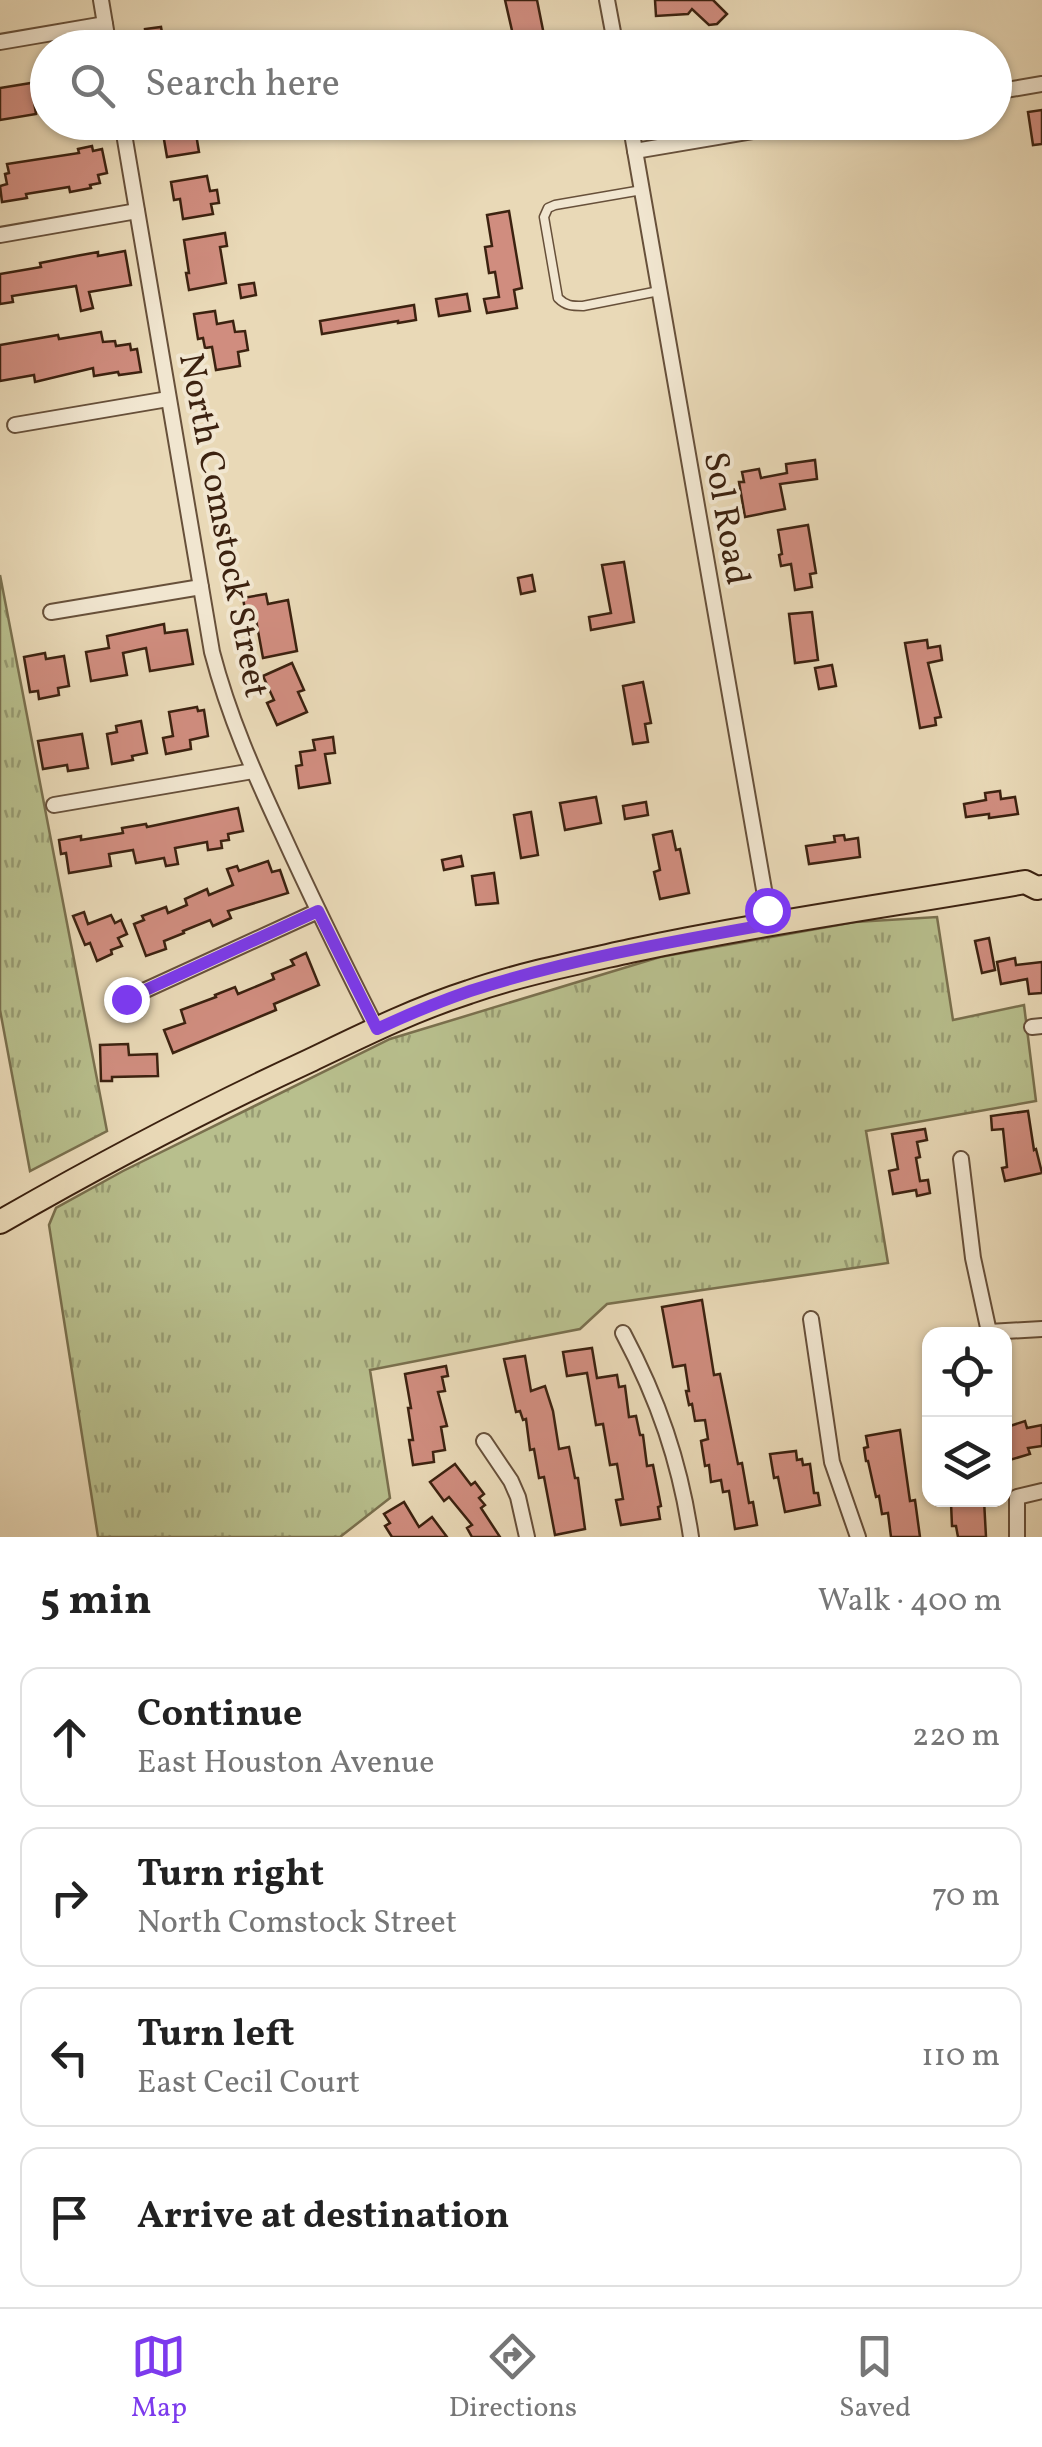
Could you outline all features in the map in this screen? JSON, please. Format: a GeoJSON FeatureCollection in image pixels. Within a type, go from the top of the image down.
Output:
{"type":"FeatureCollection","features":[{"type":"Feature","properties":{"kind":"main road"},"geometry":{"type":"LineString","coordinates":[[0,1222],[186,1119],[452,998],[501,982],[651,947],[1036,879]]}},
{"type":"Feature","properties":{"kind":"street"},"geometry":{"type":"LineString","coordinates":[[101,0],[106,30]]}},
{"type":"Feature","properties":{"kind":"street"},"geometry":{"type":"LineString","coordinates":[[607,0],[613,30]]}},
{"type":"Feature","properties":{"kind":"street"},"geometry":{"type":"LineString","coordinates":[[70,30],[105,24]]}},
{"type":"Feature","properties":{"kind":"street"},"geometry":{"type":"LineString","coordinates":[[0,42],[30,37]]}},
{"type":"Feature","properties":{"kind":"street"},"geometry":{"type":"LineString","coordinates":[[1012,89],[1042,84]]}},
{"type":"Feature","properties":{"kind":"street","name":"North Comstock Street"},"geometry":{"type":"LineString","coordinates":[[125,140],[212,652],[221,685],[253,772],[377,1029]]}},
{"type":"Feature","properties":{"kind":"street","name":"Sol Road"},"geometry":{"type":"LineString","coordinates":[[633,140],[770,924]]}},
{"type":"Feature","properties":{"kind":"street"},"geometry":{"type":"LineString","coordinates":[[635,150],[696,140]]}},
{"type":"Feature","properties":{"kind":"street"},"geometry":{"type":"LineString","coordinates":[[0,235],[137,211]]}},
{"type":"Feature","properties":{"kind":"street"},"geometry":{"type":"LineString","coordinates":[[15,425],[168,399]]}},
{"type":"Feature","properties":{"kind":"street"},"geometry":{"type":"LineString","coordinates":[[51,612],[201,587]]}},
{"type":"Feature","properties":{"kind":"street"},"geometry":{"type":"LineString","coordinates":[[54,805],[253,772]]}},
{"type":"Feature","properties":{"kind":"street"},"geometry":{"type":"LineString","coordinates":[[126,999],[318,911]]}},
{"type":"Feature","properties":{"kind":"street"},"geometry":{"type":"LineString","coordinates":[[961,1159],[972,1258],[989,1327]]}},
{"type":"Feature","properties":{"kind":"street"},"geometry":{"type":"LineString","coordinates":[[811,1319],[832,1462],[858,1537]]}},
{"type":"Feature","properties":{"kind":"street"},"geometry":{"type":"LineString","coordinates":[[1012,1331],[1042,1329]]}},
{"type":"Feature","properties":{"kind":"street"},"geometry":{"type":"LineString","coordinates":[[624,1333],[646,1376],[668,1435],[691,1537]]}},
{"type":"Feature","properties":{"kind":"street"},"geometry":{"type":"LineString","coordinates":[[484,1441],[512,1481],[527,1537]]}},
{"type":"Feature","properties":{"kind":"street"},"geometry":{"type":"LineString","coordinates":[[1017,1537],[1017,1497],[1042,1491]]}},
{"type":"Feature","properties":{"kind":"lane"},"geometry":{"type":"LineString","coordinates":[[642,190],[556,204],[544,216],[558,298],[564,304],[583,306],[658,291]]}},
{"type":"Feature","properties":{"kind":"green space"},"geometry":{"type":"Polygon","coordinates":[[[0,575],[107,1131],[30,1171],[0,1010],[0,575]]]}},
{"type":"Feature","properties":{"kind":"green space"},"geometry":{"type":"Polygon","coordinates":[[[937,917],[953,1020],[1024,1005],[1036,1101],[866,1131],[888,1263],[607,1304],[580,1329],[370,1370],[390,1498],[340,1537],[98,1537],[49,1225],[56,1208],[390,1039],[660,957],[855,922],[937,917]]]}},
{"type":"Feature","properties":{"kind":"building"},"geometry":{"type":"Polygon","coordinates":[[[505,0],[537,0],[543,30],[512,30],[505,0]]]}},
{"type":"Feature","properties":{"kind":"building"},"geometry":{"type":"Polygon","coordinates":[[[655,0],[713,0],[727,14],[717,24],[709,25],[692,9],[688,14],[656,16],[655,0]]]}},
{"type":"Feature","properties":{"kind":"building"},"geometry":{"type":"Polygon","coordinates":[[[30,83],[30,115],[0,120],[0,88],[30,83]]]}},
{"type":"Feature","properties":{"kind":"building"},"geometry":{"type":"Polygon","coordinates":[[[1042,110],[1042,144],[1033,145],[1028,112],[1042,110]]]}},
{"type":"Feature","properties":{"kind":"building"},"geometry":{"type":"Polygon","coordinates":[[[164,140],[197,140],[199,152],[167,157],[164,140]]]}},
{"type":"Feature","properties":{"kind":"building"},"geometry":{"type":"Polygon","coordinates":[[[92,146],[93,151],[102,149],[107,173],[98,175],[100,183],[70,192],[69,187],[26,194],[27,198],[2,202],[0,186],[7,184],[7,164],[79,153],[78,149],[92,146]]]}},
{"type":"Feature","properties":{"kind":"building"},"geometry":{"type":"Polygon","coordinates":[[[207,176],[210,191],[217,190],[219,203],[211,204],[213,214],[183,219],[180,199],[174,200],[171,182],[207,176]]]}},
{"type":"Feature","properties":{"kind":"building"},"geometry":{"type":"Polygon","coordinates":[[[509,211],[522,288],[514,290],[517,308],[487,313],[484,299],[499,297],[495,272],[489,273],[485,247],[492,246],[487,215],[509,211]]]}},
{"type":"Feature","properties":{"kind":"building"},"geometry":{"type":"Polygon","coordinates":[[[225,233],[227,246],[220,247],[226,283],[189,290],[184,240],[225,233]]]}},
{"type":"Feature","properties":{"kind":"building"},"geometry":{"type":"Polygon","coordinates":[[[125,251],[131,285],[89,292],[93,308],[81,311],[76,286],[12,296],[13,302],[0,304],[0,274],[76,256],[125,251]]]}},
{"type":"Feature","properties":{"kind":"building"},"geometry":{"type":"Polygon","coordinates":[[[254,283],[256,295],[241,298],[239,285],[254,283]]]}},
{"type":"Feature","properties":{"kind":"building"},"geometry":{"type":"Polygon","coordinates":[[[467,294],[470,311],[439,316],[436,299],[467,294]]]}},
{"type":"Feature","properties":{"kind":"building"},"geometry":{"type":"Polygon","coordinates":[[[414,305],[416,320],[322,334],[320,321],[414,305]]]}},
{"type":"Feature","properties":{"kind":"building"},"geometry":{"type":"Polygon","coordinates":[[[215,311],[217,324],[233,321],[235,332],[245,331],[248,350],[238,352],[240,366],[216,370],[212,347],[205,348],[203,338],[198,339],[194,314],[215,311]]]}},
{"type":"Feature","properties":{"kind":"building"},"geometry":{"type":"Polygon","coordinates":[[[101,332],[103,342],[115,341],[116,346],[130,344],[131,350],[137,349],[141,372],[94,376],[93,368],[35,382],[34,375],[0,381],[0,345],[101,332]]]}},
{"type":"Feature","properties":{"kind":"building"},"geometry":{"type":"Polygon","coordinates":[[[815,460],[817,479],[780,484],[785,509],[745,517],[739,482],[744,482],[742,472],[759,469],[761,478],[787,473],[786,464],[815,460]]]}},
{"type":"Feature","properties":{"kind":"building"},"geometry":{"type":"Polygon","coordinates":[[[808,525],[816,573],[810,574],[812,587],[795,590],[791,564],[781,566],[778,530],[808,525]]]}},
{"type":"Feature","properties":{"kind":"building"},"geometry":{"type":"Polygon","coordinates":[[[624,562],[634,622],[591,630],[589,617],[611,613],[602,565],[624,562]]]}},
{"type":"Feature","properties":{"kind":"building"},"geometry":{"type":"Polygon","coordinates":[[[532,575],[535,591],[521,594],[518,578],[532,575]]]}},
{"type":"Feature","properties":{"kind":"building"},"geometry":{"type":"Polygon","coordinates":[[[266,594],[268,604],[288,600],[297,651],[263,658],[256,620],[247,622],[243,598],[266,594]]]}},
{"type":"Feature","properties":{"kind":"building"},"geometry":{"type":"Polygon","coordinates":[[[812,612],[818,660],[795,663],[789,614],[812,612]]]}},
{"type":"Feature","properties":{"kind":"building"},"geometry":{"type":"Polygon","coordinates":[[[164,624],[165,633],[187,630],[193,664],[150,671],[146,648],[123,653],[127,675],[91,681],[86,652],[109,648],[107,636],[164,624]]]}},
{"type":"Feature","properties":{"kind":"building"},"geometry":{"type":"Polygon","coordinates":[[[927,640],[928,648],[940,646],[942,660],[928,663],[941,717],[935,718],[936,725],[920,728],[905,643],[927,640]]]}},
{"type":"Feature","properties":{"kind":"building"},"geometry":{"type":"Polygon","coordinates":[[[45,653],[46,659],[64,656],[69,686],[58,688],[59,695],[39,699],[38,691],[30,692],[24,657],[45,653]]]}},
{"type":"Feature","properties":{"kind":"building"},"geometry":{"type":"Polygon","coordinates":[[[292,663],[304,690],[298,692],[307,712],[277,725],[267,703],[274,700],[263,676],[292,663]]]}},
{"type":"Feature","properties":{"kind":"building"},"geometry":{"type":"Polygon","coordinates":[[[832,665],[836,686],[819,689],[815,668],[832,665]]]}},
{"type":"Feature","properties":{"kind":"building"},"geometry":{"type":"Polygon","coordinates":[[[643,682],[651,723],[645,724],[648,742],[633,744],[623,686],[643,682]]]}},
{"type":"Feature","properties":{"kind":"building"},"geometry":{"type":"Polygon","coordinates":[[[197,707],[198,711],[204,710],[208,736],[190,740],[191,749],[166,754],[163,738],[173,736],[169,712],[197,707]]]}},
{"type":"Feature","properties":{"kind":"building"},"geometry":{"type":"Polygon","coordinates":[[[141,721],[147,753],[112,764],[107,734],[117,732],[116,726],[141,721]]]}},
{"type":"Feature","properties":{"kind":"building"},"geometry":{"type":"Polygon","coordinates":[[[82,734],[88,768],[68,771],[67,765],[43,769],[38,741],[82,734]]]}},
{"type":"Feature","properties":{"kind":"building"},"geometry":{"type":"Polygon","coordinates":[[[333,737],[335,753],[325,754],[330,783],[299,788],[296,766],[302,765],[300,752],[315,750],[313,740],[333,737]]]}},
{"type":"Feature","properties":{"kind":"building"},"geometry":{"type":"Polygon","coordinates":[[[1000,791],[1001,799],[1015,797],[1018,814],[966,817],[964,804],[986,800],[985,793],[1000,791]]]}},
{"type":"Feature","properties":{"kind":"building"},"geometry":{"type":"Polygon","coordinates":[[[596,797],[601,823],[565,830],[560,803],[596,797]]]}},
{"type":"Feature","properties":{"kind":"building"},"geometry":{"type":"Polygon","coordinates":[[[646,802],[648,815],[625,819],[623,806],[646,802]]]}},
{"type":"Feature","properties":{"kind":"building"},"geometry":{"type":"Polygon","coordinates":[[[238,808],[243,831],[228,834],[229,840],[221,841],[222,848],[208,850],[207,842],[175,848],[178,864],[166,866],[164,858],[136,863],[133,850],[109,854],[111,866],[69,873],[66,853],[61,854],[59,840],[123,833],[122,828],[146,824],[147,827],[238,808]]]}},
{"type":"Feature","properties":{"kind":"building"},"geometry":{"type":"Polygon","coordinates":[[[531,812],[538,855],[521,858],[514,815],[531,812]]]}},
{"type":"Feature","properties":{"kind":"building"},"geometry":{"type":"Polygon","coordinates":[[[672,831],[689,893],[660,899],[654,872],[660,870],[653,835],[672,831]]]}},
{"type":"Feature","properties":{"kind":"building"},"geometry":{"type":"Polygon","coordinates":[[[844,835],[845,840],[858,838],[860,857],[809,864],[806,846],[835,842],[834,836],[844,835]]]}},
{"type":"Feature","properties":{"kind":"building"},"geometry":{"type":"Polygon","coordinates":[[[461,856],[463,866],[444,870],[442,860],[461,856]]]}},
{"type":"Feature","properties":{"kind":"building"},"geometry":{"type":"Polygon","coordinates":[[[268,861],[272,872],[280,870],[288,893],[228,911],[231,918],[213,926],[210,920],[183,931],[164,941],[166,949],[146,956],[134,924],[144,920],[142,916],[166,907],[168,913],[187,905],[185,899],[207,889],[209,895],[233,885],[227,869],[237,866],[239,871],[268,861]]]}},
{"type":"Feature","properties":{"kind":"building"},"geometry":{"type":"Polygon","coordinates":[[[494,873],[498,903],[476,905],[472,876],[494,873]]]}},
{"type":"Feature","properties":{"kind":"building"},"geometry":{"type":"Polygon","coordinates":[[[84,912],[88,924],[111,915],[115,923],[121,920],[127,934],[118,938],[122,946],[97,961],[90,943],[85,945],[73,916],[84,912]]]}},
{"type":"Feature","properties":{"kind":"building"},"geometry":{"type":"Polygon","coordinates":[[[989,938],[995,970],[982,973],[975,941],[989,938]]]}},
{"type":"Feature","properties":{"kind":"building"},"geometry":{"type":"Polygon","coordinates":[[[306,953],[319,985],[274,1004],[276,1010],[173,1053],[164,1030],[185,1023],[181,1010],[235,987],[238,994],[274,979],[272,974],[294,965],[291,960],[306,953]]]}},
{"type":"Feature","properties":{"kind":"building"},"geometry":{"type":"Polygon","coordinates":[[[1015,958],[1016,965],[1042,962],[1042,993],[1029,994],[1027,979],[1001,984],[997,962],[1015,958]]]}},
{"type":"Feature","properties":{"kind":"building"},"geometry":{"type":"Polygon","coordinates":[[[128,1044],[129,1055],[157,1054],[158,1076],[112,1077],[112,1081],[101,1081],[100,1045],[128,1044]]]}},
{"type":"Feature","properties":{"kind":"building"},"geometry":{"type":"Polygon","coordinates":[[[1028,1111],[1042,1173],[1005,1181],[1003,1129],[992,1130],[991,1116],[1028,1111]]]}},
{"type":"Feature","properties":{"kind":"building"},"geometry":{"type":"Polygon","coordinates":[[[925,1129],[927,1140],[917,1142],[920,1157],[916,1158],[920,1181],[928,1180],[930,1193],[917,1196],[916,1190],[893,1194],[889,1171],[898,1169],[892,1134],[925,1129]]]}},
{"type":"Feature","properties":{"kind":"building"},"geometry":{"type":"Polygon","coordinates":[[[702,1300],[714,1375],[720,1374],[738,1464],[742,1463],[757,1525],[735,1529],[729,1491],[723,1492],[721,1480],[711,1482],[709,1465],[705,1466],[701,1441],[708,1439],[705,1420],[695,1421],[692,1404],[689,1405],[685,1365],[673,1367],[662,1307],[702,1300]]]}},
{"type":"Feature","properties":{"kind":"building"},"geometry":{"type":"Polygon","coordinates":[[[592,1348],[597,1378],[617,1375],[619,1387],[625,1386],[629,1417],[636,1416],[647,1466],[653,1465],[660,1519],[621,1525],[616,1500],[623,1499],[617,1464],[610,1465],[603,1424],[596,1425],[587,1373],[567,1376],[563,1352],[592,1348]]]}},
{"type":"Feature","properties":{"kind":"building"},"geometry":{"type":"Polygon","coordinates":[[[525,1356],[531,1391],[545,1386],[559,1449],[569,1447],[585,1529],[555,1535],[544,1477],[539,1478],[534,1449],[530,1450],[526,1419],[520,1411],[516,1412],[504,1359],[525,1356]]]}},
{"type":"Feature","properties":{"kind":"building"},"geometry":{"type":"Polygon","coordinates":[[[446,1366],[448,1376],[442,1377],[445,1391],[438,1392],[447,1426],[441,1427],[445,1450],[433,1452],[434,1462],[413,1465],[405,1374],[446,1366]]]}},
{"type":"Feature","properties":{"kind":"building"},"geometry":{"type":"Polygon","coordinates":[[[1025,1421],[1027,1428],[1042,1425],[1042,1446],[1028,1448],[1030,1454],[1012,1459],[1012,1425],[1025,1421]]]}},
{"type":"Feature","properties":{"kind":"building"},"geometry":{"type":"Polygon","coordinates":[[[900,1430],[910,1501],[915,1500],[920,1537],[891,1537],[888,1513],[882,1514],[866,1461],[866,1436],[900,1430]]]}},
{"type":"Feature","properties":{"kind":"building"},"geometry":{"type":"Polygon","coordinates":[[[796,1451],[797,1460],[802,1459],[803,1465],[810,1464],[820,1505],[785,1512],[770,1454],[796,1451]]]}},
{"type":"Feature","properties":{"kind":"building"},"geometry":{"type":"Polygon","coordinates":[[[455,1464],[471,1485],[475,1482],[484,1494],[479,1498],[485,1505],[481,1508],[500,1537],[472,1537],[467,1528],[472,1525],[449,1497],[444,1501],[430,1482],[455,1464]]]}},
{"type":"Feature","properties":{"kind":"building"},"geometry":{"type":"Polygon","coordinates":[[[404,1502],[419,1527],[432,1517],[447,1537],[392,1537],[384,1514],[404,1502]]]}},
{"type":"Feature","properties":{"kind":"building"},"geometry":{"type":"Polygon","coordinates":[[[951,1507],[984,1507],[986,1537],[958,1537],[956,1526],[952,1526],[951,1507]]]}},
{"type":"Feature","properties":{"kind":"route"},"geometry":{"type":"LineString","coordinates":[[126,999],[318,911],[377,1029],[426,1007],[501,982],[770,924],[767,910]]}}]}
